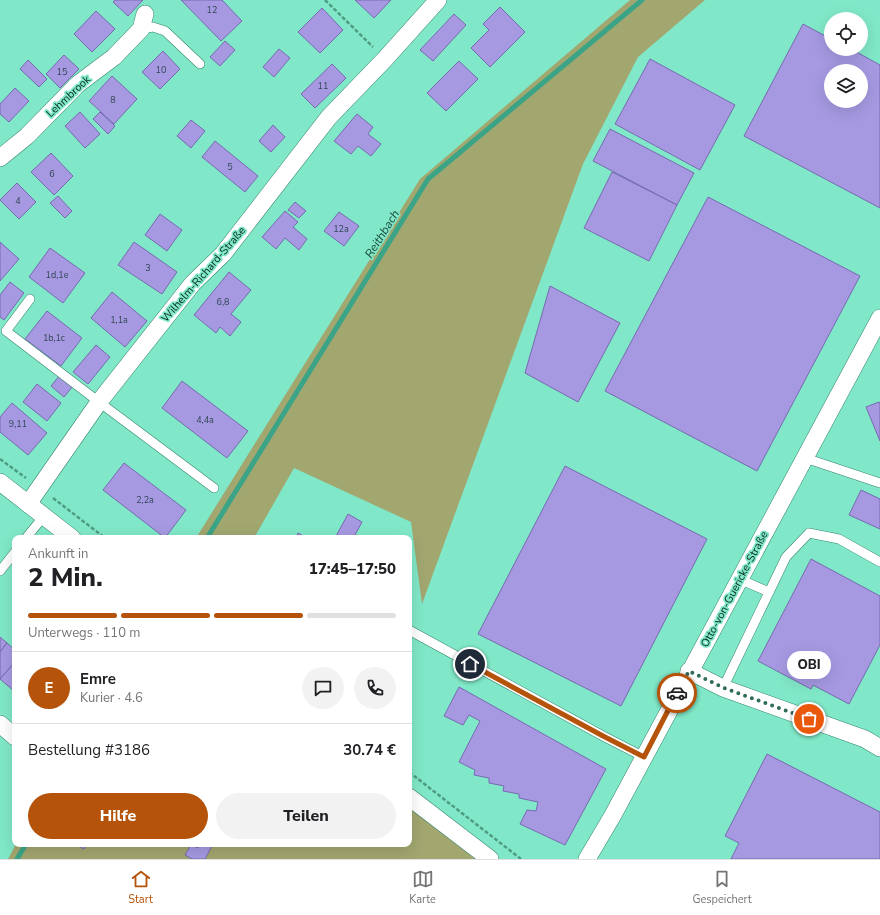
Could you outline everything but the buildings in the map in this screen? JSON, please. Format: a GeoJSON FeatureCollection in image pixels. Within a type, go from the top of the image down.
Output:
{"type":"FeatureCollection","features":[{"type":"Feature","properties":{"kind":"street","name":"Wilhelm-Richard-Straße"},"geometry":{"type":"LineString","coordinates":[[28,504],[98,402],[193,283],[223,254],[329,117],[385,59],[438,0]]}},
{"type":"Feature","properties":{"kind":"street","name":"Lehmbrook"},"geometry":{"type":"LineString","coordinates":[[0,158],[27,136],[78,84],[114,57],[143,21]]}},
{"type":"Feature","properties":{"kind":"street","name":"Otto-von-Guericke-Straße"},"geometry":{"type":"LineString","coordinates":[[587,859],[613,815],[880,318]]}},
{"type":"Feature","properties":{"kind":"street"},"geometry":{"type":"LineString","coordinates":[[0,482],[68,535]]}},
{"type":"Feature","properties":{"kind":"street"},"geometry":{"type":"LineString","coordinates":[[689,671],[724,688],[865,739],[880,748]]}},
{"type":"Feature","properties":{"kind":"street"},"geometry":{"type":"LineString","coordinates":[[0,724],[12,734]]}},
{"type":"Feature","properties":{"kind":"street"},"geometry":{"type":"LineString","coordinates":[[412,799],[490,859]]}},
{"type":"Feature","properties":{"kind":"lane"},"geometry":{"type":"LineString","coordinates":[[143,21],[164,31],[200,64]]}},
{"type":"Feature","properties":{"kind":"lane"},"geometry":{"type":"LineString","coordinates":[[30,299],[6,331],[98,402],[214,488]]}},
{"type":"Feature","properties":{"kind":"lane"},"geometry":{"type":"LineString","coordinates":[[804,458],[880,483]]}},
{"type":"Feature","properties":{"kind":"lane"},"geometry":{"type":"LineString","coordinates":[[28,535],[44,516]]}},
{"type":"Feature","properties":{"kind":"lane"},"geometry":{"type":"LineString","coordinates":[[724,688],[786,557],[809,533],[839,539],[880,562]]}},
{"type":"Feature","properties":{"kind":"lane"},"geometry":{"type":"LineString","coordinates":[[0,571],[12,556]]}},
{"type":"Feature","properties":{"kind":"lane"},"geometry":{"type":"LineString","coordinates":[[739,579],[769,592]]}},
{"type":"Feature","properties":{"kind":"lane"},"geometry":{"type":"LineString","coordinates":[[412,632],[644,757]]}},
{"type":"Feature","properties":{"kind":"path"},"geometry":{"type":"LineString","coordinates":[[325,0],[385,59]]}},
{"type":"Feature","properties":{"kind":"path"},"geometry":{"type":"LineString","coordinates":[[412,774],[521,859]]}},
{"type":"Feature","properties":{"kind":"green space"},"geometry":{"type":"Polygon","coordinates":[[[630,0],[705,0],[638,57],[583,164],[422,604],[411,522],[294,468],[256,535],[198,535],[420,179],[630,0]]]}},
{"type":"Feature","properties":{"kind":"green space"},"geometry":{"type":"Polygon","coordinates":[[[412,799],[490,859],[8,859],[14,847],[412,847],[412,799]]]}},
{"type":"Feature","properties":{"kind":"waterway","name":"Reithbach"},"geometry":{"type":"LineString","coordinates":[[209,535],[428,179],[642,0]]}},
{"type":"Feature","properties":{"kind":"waterway","name":"Reithbach"},"geometry":{"type":"LineString","coordinates":[[17,859],[24,847]]}},
{"type":"Feature","properties":{"kind":"way so far"},"geometry":{"type":"LineString","coordinates":[[677,693],[689,671],[724,688],[809,719]]}},
{"type":"Feature","properties":{"kind":"place","name":"OBI"},"geometry":{"type":"Point","coordinates":[809,719]}},
{"type":"Feature","properties":{"kind":"route"},"geometry":{"type":"LineString","coordinates":[[470,664],[644,757],[677,693]]}}]}
